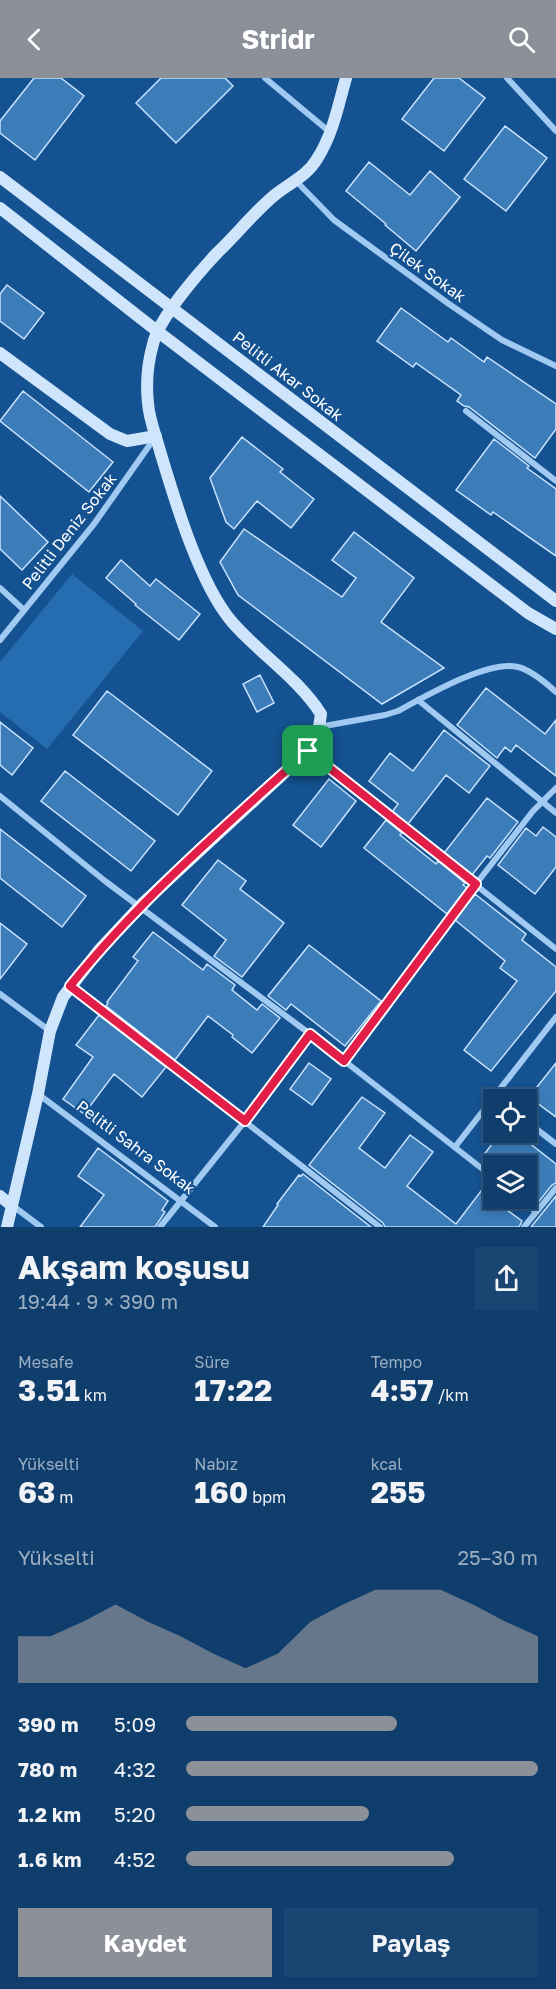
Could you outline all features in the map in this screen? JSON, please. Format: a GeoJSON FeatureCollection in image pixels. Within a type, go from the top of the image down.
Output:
{"type":"FeatureCollection","features":[{"type":"Feature","properties":{"kind":"street"},"geometry":{"type":"LineString","coordinates":[[265,78],[331,134]]}},
{"type":"Feature","properties":{"kind":"street"},"geometry":{"type":"LineString","coordinates":[[7,1227],[50,1031],[57,1007],[70,986],[139,907],[308,751],[319,727],[321,714],[316,707],[232,622],[221,607],[199,563],[173,494],[148,402],[152,345],[157,331],[208,262],[276,194],[296,181],[317,160],[331,134],[346,78]]}},
{"type":"Feature","properties":{"kind":"street"},"geometry":{"type":"LineString","coordinates":[[507,78],[556,131]]}},
{"type":"Feature","properties":{"kind":"street","name":"Pelitli Akar Sokak"},"geometry":{"type":"LineString","coordinates":[[0,177],[556,601]]}},
{"type":"Feature","properties":{"kind":"street","name":"Çilek Sokak"},"geometry":{"type":"LineString","coordinates":[[296,181],[334,220],[449,304],[502,340],[556,366]]}},
{"type":"Feature","properties":{"kind":"street"},"geometry":{"type":"LineString","coordinates":[[0,208],[157,331],[528,613],[556,629]]}},
{"type":"Feature","properties":{"kind":"street"},"geometry":{"type":"LineString","coordinates":[[0,353],[110,434],[127,441],[156,436]]}},
{"type":"Feature","properties":{"kind":"street"},"geometry":{"type":"LineString","coordinates":[[466,411],[556,481]]}},
{"type":"Feature","properties":{"kind":"street","name":"Pelitli Deniz Sokak"},"geometry":{"type":"LineString","coordinates":[[0,640],[94,524],[156,436]]}},
{"type":"Feature","properties":{"kind":"street"},"geometry":{"type":"LineString","coordinates":[[0,588],[24,610]]}},
{"type":"Feature","properties":{"kind":"street"},"geometry":{"type":"LineString","coordinates":[[319,727],[385,715],[478,672],[500,667],[517,666],[556,692]]}},
{"type":"Feature","properties":{"kind":"street"},"geometry":{"type":"LineString","coordinates":[[418,700],[556,813]]}},
{"type":"Feature","properties":{"kind":"street"},"geometry":{"type":"LineString","coordinates":[[308,751],[556,949]]}},
{"type":"Feature","properties":{"kind":"street"},"geometry":{"type":"LineString","coordinates":[[344,1061],[476,884],[533,811],[556,788]]}},
{"type":"Feature","properties":{"kind":"street"},"geometry":{"type":"LineString","coordinates":[[0,796],[139,907],[310,1034],[483,1169]]}},
{"type":"Feature","properties":{"kind":"street"},"geometry":{"type":"LineString","coordinates":[[70,986],[379,1227]]}},
{"type":"Feature","properties":{"kind":"street"},"geometry":{"type":"LineString","coordinates":[[0,994],[50,1031]]}},
{"type":"Feature","properties":{"kind":"street"},"geometry":{"type":"LineString","coordinates":[[504,1089],[556,1017]]}},
{"type":"Feature","properties":{"kind":"street"},"geometry":{"type":"LineString","coordinates":[[160,1227],[245,1121],[310,1034]]}},
{"type":"Feature","properties":{"kind":"street","name":"Pelitli Sahra Sokak"},"geometry":{"type":"LineString","coordinates":[[38,1094],[216,1227]]}},
{"type":"Feature","properties":{"kind":"street"},"geometry":{"type":"LineString","coordinates":[[455,1147],[483,1114]]}},
{"type":"Feature","properties":{"kind":"street"},"geometry":{"type":"LineString","coordinates":[[537,1129],[556,1144]]}},
{"type":"Feature","properties":{"kind":"street"},"geometry":{"type":"LineString","coordinates":[[524,1227],[556,1188]]}},
{"type":"Feature","properties":{"kind":"street"},"geometry":{"type":"LineString","coordinates":[[0,1196],[41,1227]]}},
{"type":"Feature","properties":{"kind":"street"},"geometry":{"type":"LineString","coordinates":[[533,1209],[536,1212]]}},
{"type":"Feature","properties":{"kind":"shaded area"},"geometry":{"type":"Polygon","coordinates":[[[72,574],[143,631],[47,749],[0,712],[0,662],[72,574]]]}},
{"type":"Feature","properties":{"kind":"building"},"geometry":{"type":"Polygon","coordinates":[[[34,78],[61,78],[84,96],[35,160],[0,133],[0,121],[34,78]]]}},
{"type":"Feature","properties":{"kind":"building"},"geometry":{"type":"Polygon","coordinates":[[[161,78],[225,78],[233,86],[176,143],[136,103],[161,78]]]}},
{"type":"Feature","properties":{"kind":"building"},"geometry":{"type":"Polygon","coordinates":[[[434,78],[459,78],[485,98],[444,151],[402,119],[434,78]]]}},
{"type":"Feature","properties":{"kind":"building"},"geometry":{"type":"Polygon","coordinates":[[[505,126],[547,158],[506,211],[464,179],[505,126]]]}},
{"type":"Feature","properties":{"kind":"building"},"geometry":{"type":"Polygon","coordinates":[[[369,162],[410,195],[430,171],[460,197],[416,251],[346,191],[369,162]]]}},
{"type":"Feature","properties":{"kind":"building"},"geometry":{"type":"Polygon","coordinates":[[[7,285],[44,313],[24,339],[0,321],[0,294],[7,285]]]}},
{"type":"Feature","properties":{"kind":"building"},"geometry":{"type":"Polygon","coordinates":[[[401,308],[448,342],[451,338],[484,362],[487,357],[556,404],[556,429],[535,458],[469,407],[457,401],[461,395],[416,363],[413,367],[377,341],[401,308]]]}},
{"type":"Feature","properties":{"kind":"building"},"geometry":{"type":"Polygon","coordinates":[[[23,391],[113,462],[89,492],[0,421],[23,391]]]}},
{"type":"Feature","properties":{"kind":"building"},"geometry":{"type":"Polygon","coordinates":[[[242,437],[283,469],[280,472],[314,499],[291,528],[257,501],[234,529],[226,522],[210,478],[242,437]]]}},
{"type":"Feature","properties":{"kind":"building"},"geometry":{"type":"Polygon","coordinates":[[[494,439],[529,466],[527,468],[556,489],[556,556],[493,512],[491,515],[456,490],[494,439]]]}},
{"type":"Feature","properties":{"kind":"building"},"geometry":{"type":"Polygon","coordinates":[[[0,496],[48,542],[22,570],[0,549],[0,496]]]}},
{"type":"Feature","properties":{"kind":"building"},"geometry":{"type":"Polygon","coordinates":[[[244,529],[342,597],[356,578],[332,560],[354,532],[414,578],[381,622],[444,668],[382,704],[238,595],[220,562],[244,529]]]}},
{"type":"Feature","properties":{"kind":"building"},"geometry":{"type":"Polygon","coordinates":[[[121,560],[150,586],[156,579],[200,614],[179,640],[135,605],[106,578],[121,560]]]}},
{"type":"Feature","properties":{"kind":"building"},"geometry":{"type":"Polygon","coordinates":[[[260,675],[274,703],[257,712],[243,684],[260,675]]]}},
{"type":"Feature","properties":{"kind":"building"},"geometry":{"type":"Polygon","coordinates":[[[486,688],[545,734],[556,720],[556,776],[516,745],[511,752],[505,747],[497,758],[457,725],[486,688]]]}},
{"type":"Feature","properties":{"kind":"building"},"geometry":{"type":"Polygon","coordinates":[[[107,691],[212,771],[178,815],[73,735],[107,691]]]}},
{"type":"Feature","properties":{"kind":"building"},"geometry":{"type":"Polygon","coordinates":[[[0,722],[33,748],[12,775],[0,765],[0,722]]]}},
{"type":"Feature","properties":{"kind":"building"},"geometry":{"type":"Polygon","coordinates":[[[444,730],[490,766],[469,793],[446,775],[408,824],[392,812],[398,804],[369,781],[390,753],[413,771],[444,730]]]}},
{"type":"Feature","properties":{"kind":"building"},"geometry":{"type":"Polygon","coordinates":[[[65,771],[155,841],[131,871],[41,801],[65,771]]]}},
{"type":"Feature","properties":{"kind":"building"},"geometry":{"type":"Polygon","coordinates":[[[329,779],[356,801],[321,847],[293,825],[329,779]]]}},
{"type":"Feature","properties":{"kind":"building"},"geometry":{"type":"Polygon","coordinates":[[[487,798],[518,822],[490,858],[487,856],[472,875],[444,853],[487,798]]]}},
{"type":"Feature","properties":{"kind":"building"},"geometry":{"type":"Polygon","coordinates":[[[386,820],[402,833],[400,835],[436,864],[438,861],[465,883],[463,885],[467,888],[447,914],[364,848],[386,820]]]}},
{"type":"Feature","properties":{"kind":"building"},"geometry":{"type":"Polygon","coordinates":[[[543,827],[556,837],[556,867],[535,894],[498,865],[526,828],[536,836],[543,827]]]}},
{"type":"Feature","properties":{"kind":"building"},"geometry":{"type":"Polygon","coordinates":[[[0,829],[86,896],[62,927],[0,878],[0,829]]]}},
{"type":"Feature","properties":{"kind":"building"},"geometry":{"type":"Polygon","coordinates":[[[218,860],[246,881],[240,889],[284,923],[242,977],[214,956],[226,940],[182,905],[218,860]]]}},
{"type":"Feature","properties":{"kind":"building"},"geometry":{"type":"Polygon","coordinates":[[[475,894],[526,934],[522,940],[556,967],[556,991],[491,1071],[464,1050],[517,981],[500,968],[505,961],[455,920],[475,894]]]}},
{"type":"Feature","properties":{"kind":"building"},"geometry":{"type":"Polygon","coordinates":[[[0,923],[27,944],[0,979],[0,923]]]}},
{"type":"Feature","properties":{"kind":"building"},"geometry":{"type":"Polygon","coordinates":[[[153,932],[203,970],[207,964],[235,985],[232,990],[257,1010],[262,1004],[280,1018],[252,1053],[208,1016],[175,1060],[106,1006],[138,961],[133,957],[153,932]]]}},
{"type":"Feature","properties":{"kind":"building"},"geometry":{"type":"Polygon","coordinates":[[[309,945],[381,1001],[345,1046],[291,1004],[286,1010],[268,996],[309,945]]]}},
{"type":"Feature","properties":{"kind":"building"},"geometry":{"type":"Polygon","coordinates":[[[99,1015],[166,1067],[142,1097],[114,1074],[84,1114],[63,1099],[93,1057],[76,1045],[99,1015]]]}},
{"type":"Feature","properties":{"kind":"building"},"geometry":{"type":"Polygon","coordinates":[[[309,1063],[331,1079],[312,1105],[290,1089],[309,1063]]]}},
{"type":"Feature","properties":{"kind":"building"},"geometry":{"type":"Polygon","coordinates":[[[556,1063],[556,1117],[537,1103],[535,1089],[556,1063]]]}},
{"type":"Feature","properties":{"kind":"building"},"geometry":{"type":"Polygon","coordinates":[[[362,1097],[385,1113],[359,1148],[385,1168],[410,1135],[433,1152],[407,1186],[456,1224],[481,1191],[483,1192],[483,1209],[506,1209],[522,1221],[519,1227],[385,1227],[383,1223],[309,1165],[362,1097]]]}},
{"type":"Feature","properties":{"kind":"building"},"geometry":{"type":"Polygon","coordinates":[[[493,1143],[529,1143],[556,1164],[556,1183],[537,1204],[537,1155],[484,1155],[493,1143]]]}},
{"type":"Feature","properties":{"kind":"building"},"geometry":{"type":"Polygon","coordinates":[[[98,1148],[168,1201],[162,1210],[165,1212],[155,1227],[80,1227],[104,1195],[78,1176],[98,1148]]]}},
{"type":"Feature","properties":{"kind":"building"},"geometry":{"type":"Polygon","coordinates":[[[303,1174],[371,1227],[263,1227],[277,1204],[299,1175],[303,1174]]]}},
{"type":"Feature","properties":{"kind":"building"},"geometry":{"type":"Polygon","coordinates":[[[556,1196],[556,1227],[531,1227],[556,1196]]]}},
{"type":"Feature","properties":{"kind":"route"},"geometry":{"type":"LineString","coordinates":[[308,751],[476,884],[344,1061],[310,1034],[245,1121],[70,986],[100,949],[142,904],[308,751]]}}]}
